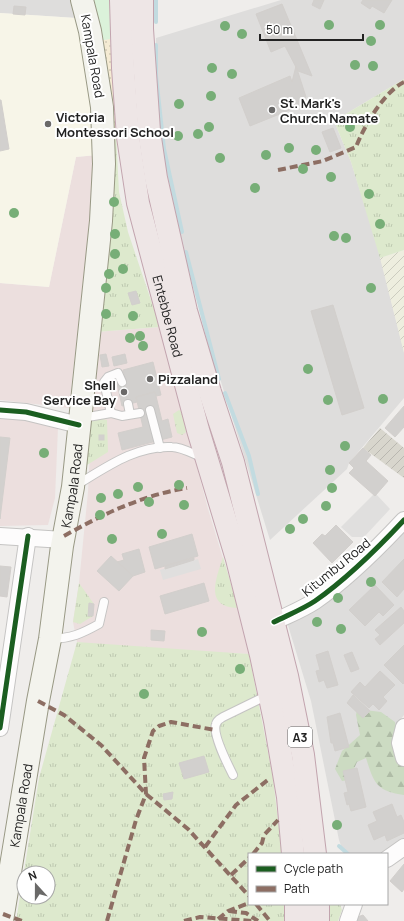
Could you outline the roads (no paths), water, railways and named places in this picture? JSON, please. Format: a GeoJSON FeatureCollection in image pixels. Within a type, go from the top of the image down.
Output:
{"type":"FeatureCollection","features":[{"type":"Feature","properties":{"kind":"highway","name":"Entebbe Road"},"geometry":{"type":"LineString","coordinates":[[121,0],[128,137],[138,203],[206,459],[237,559],[269,695]]}},
{"type":"Feature","properties":{"kind":"highway","name":"Entebbe Road"},"geometry":{"type":"LineString","coordinates":[[142,0],[142,29],[148,116],[156,178],[186,311],[233,462],[274,622]]}},
{"type":"Feature","properties":{"kind":"highway","name":"A3"},"geometry":{"type":"LineString","coordinates":[[274,622],[303,754],[316,852]]}},
{"type":"Feature","properties":{"kind":"highway","name":"A3"},"geometry":{"type":"LineString","coordinates":[[269,695],[288,798],[293,853]]}},
{"type":"Feature","properties":{"kind":"highway"},"geometry":{"type":"LineString","coordinates":[[296,905],[296,921]]}},
{"type":"Feature","properties":{"kind":"highway"},"geometry":{"type":"LineString","coordinates":[[318,905],[318,921]]}},
{"type":"Feature","properties":{"kind":"main road","name":"Kampala Road"},"geometry":{"type":"LineString","coordinates":[[2,921],[38,701],[50,639],[73,487],[101,221],[104,164],[102,107],[90,31],[82,0]]}},
{"type":"Feature","properties":{"kind":"street"},"geometry":{"type":"LineString","coordinates":[[0,410],[26,412],[80,422]]}},
{"type":"Feature","properties":{"kind":"street","name":"Kitumbu Road"},"geometry":{"type":"LineString","coordinates":[[274,622],[314,601],[334,586],[374,552],[404,520]]}},
{"type":"Feature","properties":{"kind":"street"},"geometry":{"type":"LineString","coordinates":[[0,536],[28,536],[64,540]]}},
{"type":"Feature","properties":{"kind":"street"},"geometry":{"type":"LineString","coordinates":[[0,728],[28,536]]}},
{"type":"Feature","properties":{"kind":"street"},"geometry":{"type":"LineString","coordinates":[[404,727],[400,743],[404,758]]}},
{"type":"Feature","properties":{"kind":"street"},"geometry":{"type":"LineString","coordinates":[[388,858],[404,847]]}},
{"type":"Feature","properties":{"kind":"street"},"geometry":{"type":"LineString","coordinates":[[348,921],[354,905]]}},
{"type":"Feature","properties":{"kind":"lane"},"geometry":{"type":"LineString","coordinates":[[111,413],[104,382],[108,377],[118,373],[122,382]]}},
{"type":"Feature","properties":{"kind":"lane"},"geometry":{"type":"LineString","coordinates":[[128,404],[130,414]]}},
{"type":"Feature","properties":{"kind":"lane"},"geometry":{"type":"LineString","coordinates":[[150,410],[160,448]]}},
{"type":"Feature","properties":{"kind":"lane"},"geometry":{"type":"LineString","coordinates":[[80,422],[111,413],[122,416],[140,413]]}},
{"type":"Feature","properties":{"kind":"lane"},"geometry":{"type":"LineString","coordinates":[[73,487],[126,455],[173,447],[206,459]]}},
{"type":"Feature","properties":{"kind":"lane"},"geometry":{"type":"LineString","coordinates":[[50,639],[69,638],[79,635],[99,624],[104,602]]}},
{"type":"Feature","properties":{"kind":"lane"},"geometry":{"type":"LineString","coordinates":[[233,776],[221,748],[215,725],[218,720],[223,717],[269,695]]}},
{"type":"Feature","properties":{"kind":"waterway"},"geometry":{"type":"LineString","coordinates":[[156,0],[156,22]]}},
{"type":"Feature","properties":{"kind":"waterway"},"geometry":{"type":"LineString","coordinates":[[156,45],[156,76],[164,149],[182,232]]}},
{"type":"Feature","properties":{"kind":"waterway"},"geometry":{"type":"LineString","coordinates":[[186,252],[219,379]]}},
{"type":"Feature","properties":{"kind":"waterway"},"geometry":{"type":"LineString","coordinates":[[225,393],[249,456],[258,494]]}},
{"type":"Feature","properties":{"kind":"waterway"},"geometry":{"type":"LineString","coordinates":[[339,846],[347,853]]}},
{"type":"Feature","properties":{"kind":"place","name":"St. Mark's Church Namate"},"geometry":{"type":"Point","coordinates":[272,110]}},
{"type":"Feature","properties":{"kind":"place","name":"Victoria Montessori School"},"geometry":{"type":"Point","coordinates":[48,124]}},
{"type":"Feature","properties":{"kind":"place","name":"Pizzaland"},"geometry":{"type":"Point","coordinates":[150,379]}},
{"type":"Feature","properties":{"kind":"place","name":"Shell Service Bay"},"geometry":{"type":"Point","coordinates":[124,392]}}]}
